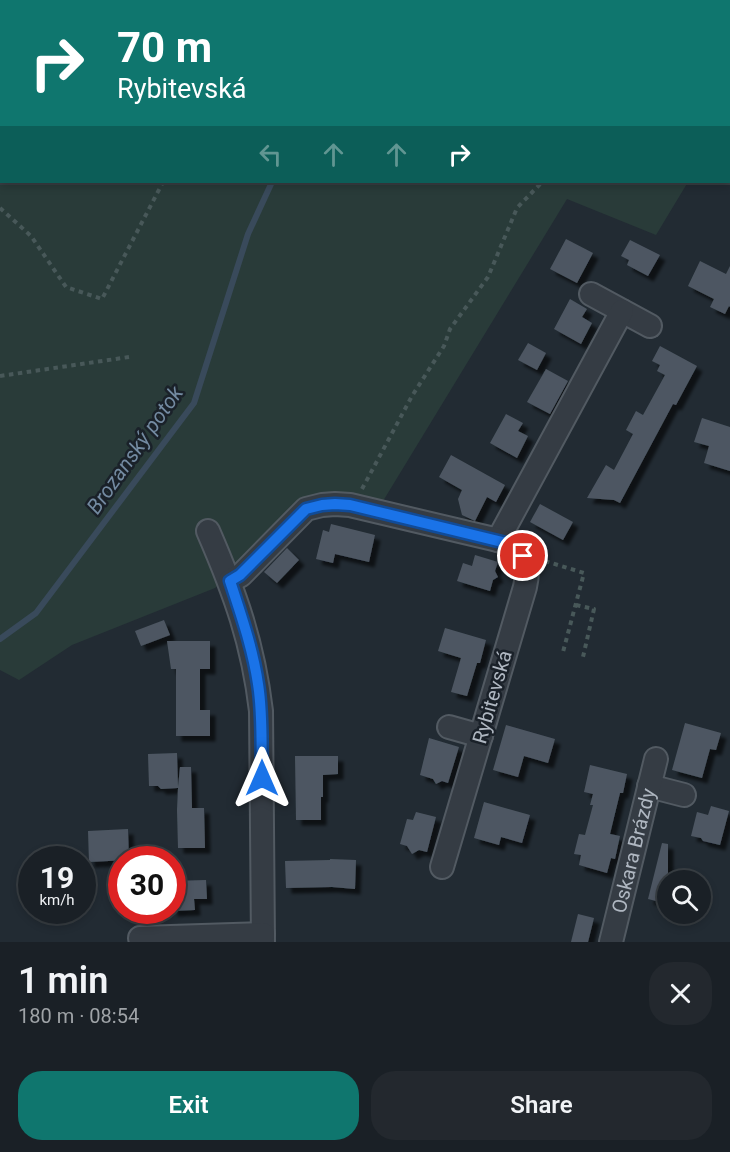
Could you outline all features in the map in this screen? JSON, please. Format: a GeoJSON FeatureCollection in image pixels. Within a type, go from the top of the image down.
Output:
{"type":"FeatureCollection","features":[{"type":"Feature","properties":{"kind":"street"},"geometry":{"type":"LineString","coordinates":[[591,294],[650,326]]}},
{"type":"Feature","properties":{"kind":"street"},"geometry":{"type":"LineString","coordinates":[[498,540],[622,311]]}},
{"type":"Feature","properties":{"kind":"street"},"geometry":{"type":"LineString","coordinates":[[230,581],[240,575],[306,509],[322,505],[350,505],[498,540],[510,544],[523,556]]}},
{"type":"Feature","properties":{"kind":"street"},"geometry":{"type":"LineString","coordinates":[[140,938],[263,938],[261,711],[254,662],[245,626],[230,581],[208,531]]}},
{"type":"Feature","properties":{"kind":"street","name":"Rybitevská"},"geometry":{"type":"LineString","coordinates":[[442,867],[527,577],[527,564],[523,556]]}},
{"type":"Feature","properties":{"kind":"street"},"geometry":{"type":"LineString","coordinates":[[449,727],[481,736]]}},
{"type":"Feature","properties":{"kind":"street","name":"Oskara Brázdy"},"geometry":{"type":"LineString","coordinates":[[611,942],[656,759]]}},
{"type":"Feature","properties":{"kind":"street"},"geometry":{"type":"LineString","coordinates":[[649,786],[684,795]]}},
{"type":"Feature","properties":{"kind":"path"},"geometry":{"type":"LineString","coordinates":[[0,208],[31,236],[66,287],[102,299],[162,183]]}},
{"type":"Feature","properties":{"kind":"path"},"geometry":{"type":"LineString","coordinates":[[350,505],[367,481],[412,396],[444,345],[450,329],[488,277],[517,208],[541,183]]}},
{"type":"Feature","properties":{"kind":"path"},"geometry":{"type":"LineString","coordinates":[[0,376],[129,357]]}},
{"type":"Feature","properties":{"kind":"path"},"geometry":{"type":"LineString","coordinates":[[523,556],[584,573],[563,652]]}},
{"type":"Feature","properties":{"kind":"path"},"geometry":{"type":"LineString","coordinates":[[576,605],[594,609],[583,657]]}},
{"type":"Feature","properties":{"kind":"shaded area"},"geometry":{"type":"Polygon","coordinates":[[[0,183],[687,183],[656,235],[567,199],[380,506],[304,502],[215,588],[72,645],[19,680],[0,670],[0,183]]]}},
{"type":"Feature","properties":{"kind":"building"},"geometry":{"type":"Polygon","coordinates":[[[566,239],[593,253],[577,283],[550,269],[566,239]]]}},
{"type":"Feature","properties":{"kind":"building"},"geometry":{"type":"Polygon","coordinates":[[[630,240],[660,255],[648,276],[627,265],[629,260],[621,256],[630,240]]]}},
{"type":"Feature","properties":{"kind":"building"},"geometry":{"type":"Polygon","coordinates":[[[700,261],[726,274],[730,266],[730,307],[725,314],[710,307],[714,299],[688,286],[700,261]]]}},
{"type":"Feature","properties":{"kind":"building"},"geometry":{"type":"Polygon","coordinates":[[[570,299],[587,309],[582,317],[592,323],[581,344],[554,329],[570,299]]]}},
{"type":"Feature","properties":{"kind":"building"},"geometry":{"type":"Polygon","coordinates":[[[528,343],[546,353],[537,370],[518,360],[528,343]]]}},
{"type":"Feature","properties":{"kind":"building"},"geometry":{"type":"Polygon","coordinates":[[[660,346],[697,366],[676,405],[673,404],[620,503],[614,500],[587,498],[606,465],[614,470],[633,434],[626,430],[636,411],[643,415],[665,375],[657,371],[660,365],[652,361],[660,346]]]}},
{"type":"Feature","properties":{"kind":"building"},"geometry":{"type":"Polygon","coordinates":[[[546,369],[568,381],[550,414],[527,402],[546,369]]]}},
{"type":"Feature","properties":{"kind":"building"},"geometry":{"type":"Polygon","coordinates":[[[506,414],[523,423],[518,431],[528,436],[517,458],[490,443],[506,414]]]}},
{"type":"Feature","properties":{"kind":"building"},"geometry":{"type":"Polygon","coordinates":[[[702,418],[730,427],[730,471],[704,463],[709,446],[694,442],[702,418]]]}},
{"type":"Feature","properties":{"kind":"building"},"geometry":{"type":"Polygon","coordinates":[[[451,455],[505,485],[496,502],[487,497],[475,521],[462,515],[458,499],[462,490],[439,477],[451,455]]]}},
{"type":"Feature","properties":{"kind":"building"},"geometry":{"type":"Polygon","coordinates":[[[540,504],[573,522],[563,540],[530,522],[540,504]]]}},
{"type":"Feature","properties":{"kind":"building"},"geometry":{"type":"Polygon","coordinates":[[[331,524],[375,535],[369,562],[335,554],[333,563],[316,559],[323,530],[329,532],[331,524]]]}},
{"type":"Feature","properties":{"kind":"building"},"geometry":{"type":"Polygon","coordinates":[[[287,548],[299,560],[277,583],[264,572],[287,548]]]}},
{"type":"Feature","properties":{"kind":"building"},"geometry":{"type":"Polygon","coordinates":[[[475,555],[498,562],[495,571],[498,577],[493,580],[490,591],[457,581],[463,563],[472,566],[475,555]]]}},
{"type":"Feature","properties":{"kind":"building"},"geometry":{"type":"Polygon","coordinates":[[[164,620],[170,635],[141,646],[135,631],[164,620]]]}},
{"type":"Feature","properties":{"kind":"building"},"geometry":{"type":"Polygon","coordinates":[[[445,628],[486,640],[467,696],[451,692],[461,658],[438,651],[445,628]]]}},
{"type":"Feature","properties":{"kind":"building"},"geometry":{"type":"Polygon","coordinates":[[[167,641],[210,641],[210,669],[200,669],[200,710],[210,710],[210,736],[176,736],[176,669],[171,669],[167,641]]]}},
{"type":"Feature","properties":{"kind":"building"},"geometry":{"type":"Polygon","coordinates":[[[685,723],[721,733],[716,750],[710,749],[702,778],[672,770],[685,723]]]}},
{"type":"Feature","properties":{"kind":"building"},"geometry":{"type":"Polygon","coordinates":[[[506,725],[555,739],[548,763],[524,756],[518,777],[493,770],[506,725]]]}},
{"type":"Feature","properties":{"kind":"building"},"geometry":{"type":"Polygon","coordinates":[[[429,738],[459,747],[448,783],[442,781],[436,784],[433,779],[420,775],[429,738]]]}},
{"type":"Feature","properties":{"kind":"building"},"geometry":{"type":"Polygon","coordinates":[[[177,753],[178,787],[180,767],[191,767],[192,808],[204,808],[205,848],[178,846],[178,788],[161,789],[158,786],[149,786],[148,754],[177,753]]]}},
{"type":"Feature","properties":{"kind":"building"},"geometry":{"type":"Polygon","coordinates":[[[295,756],[338,756],[338,774],[323,775],[321,820],[296,820],[295,756]]]}},
{"type":"Feature","properties":{"kind":"building"},"geometry":{"type":"Polygon","coordinates":[[[590,765],[627,774],[610,834],[620,836],[615,859],[611,858],[607,873],[579,865],[581,855],[574,854],[579,834],[585,835],[593,805],[590,805],[593,794],[584,792],[590,765]]]}},
{"type":"Feature","properties":{"kind":"building"},"geometry":{"type":"Polygon","coordinates":[[[484,802],[530,815],[522,843],[501,837],[499,845],[474,838],[484,802]]]}},
{"type":"Feature","properties":{"kind":"building"},"geometry":{"type":"Polygon","coordinates":[[[711,806],[729,811],[720,845],[691,836],[697,812],[708,815],[711,806]]]}},
{"type":"Feature","properties":{"kind":"building"},"geometry":{"type":"Polygon","coordinates":[[[416,812],[436,817],[427,852],[419,850],[412,854],[407,846],[400,844],[407,819],[413,820],[416,812]]]}},
{"type":"Feature","properties":{"kind":"building"},"geometry":{"type":"Polygon","coordinates":[[[128,829],[129,846],[108,846],[108,861],[96,862],[96,846],[88,846],[88,831],[128,829]]]}},
{"type":"Feature","properties":{"kind":"building"},"geometry":{"type":"Polygon","coordinates":[[[662,843],[668,844],[668,870],[657,870],[657,901],[648,899],[662,843]]]}},
{"type":"Feature","properties":{"kind":"building"},"geometry":{"type":"Polygon","coordinates":[[[356,860],[355,889],[286,888],[285,861],[356,860]]]}},
{"type":"Feature","properties":{"kind":"building"},"geometry":{"type":"Polygon","coordinates":[[[206,880],[207,899],[194,899],[195,910],[186,910],[186,881],[206,880]]]}},
{"type":"Feature","properties":{"kind":"building"},"geometry":{"type":"Polygon","coordinates":[[[578,914],[594,918],[588,942],[571,942],[578,914]]]}},
{"type":"Feature","properties":{"kind":"waterway","name":"Brozanský potok"},"geometry":{"type":"LineString","coordinates":[[0,639],[36,613],[194,403],[248,234],[272,183]]}},
{"type":"Feature","properties":{"kind":"route"},"geometry":{"type":"LineString","coordinates":[[262,778],[261,711],[258,684],[245,626],[230,581],[240,575],[306,509],[322,505],[350,505],[510,544],[523,556]]}}]}
